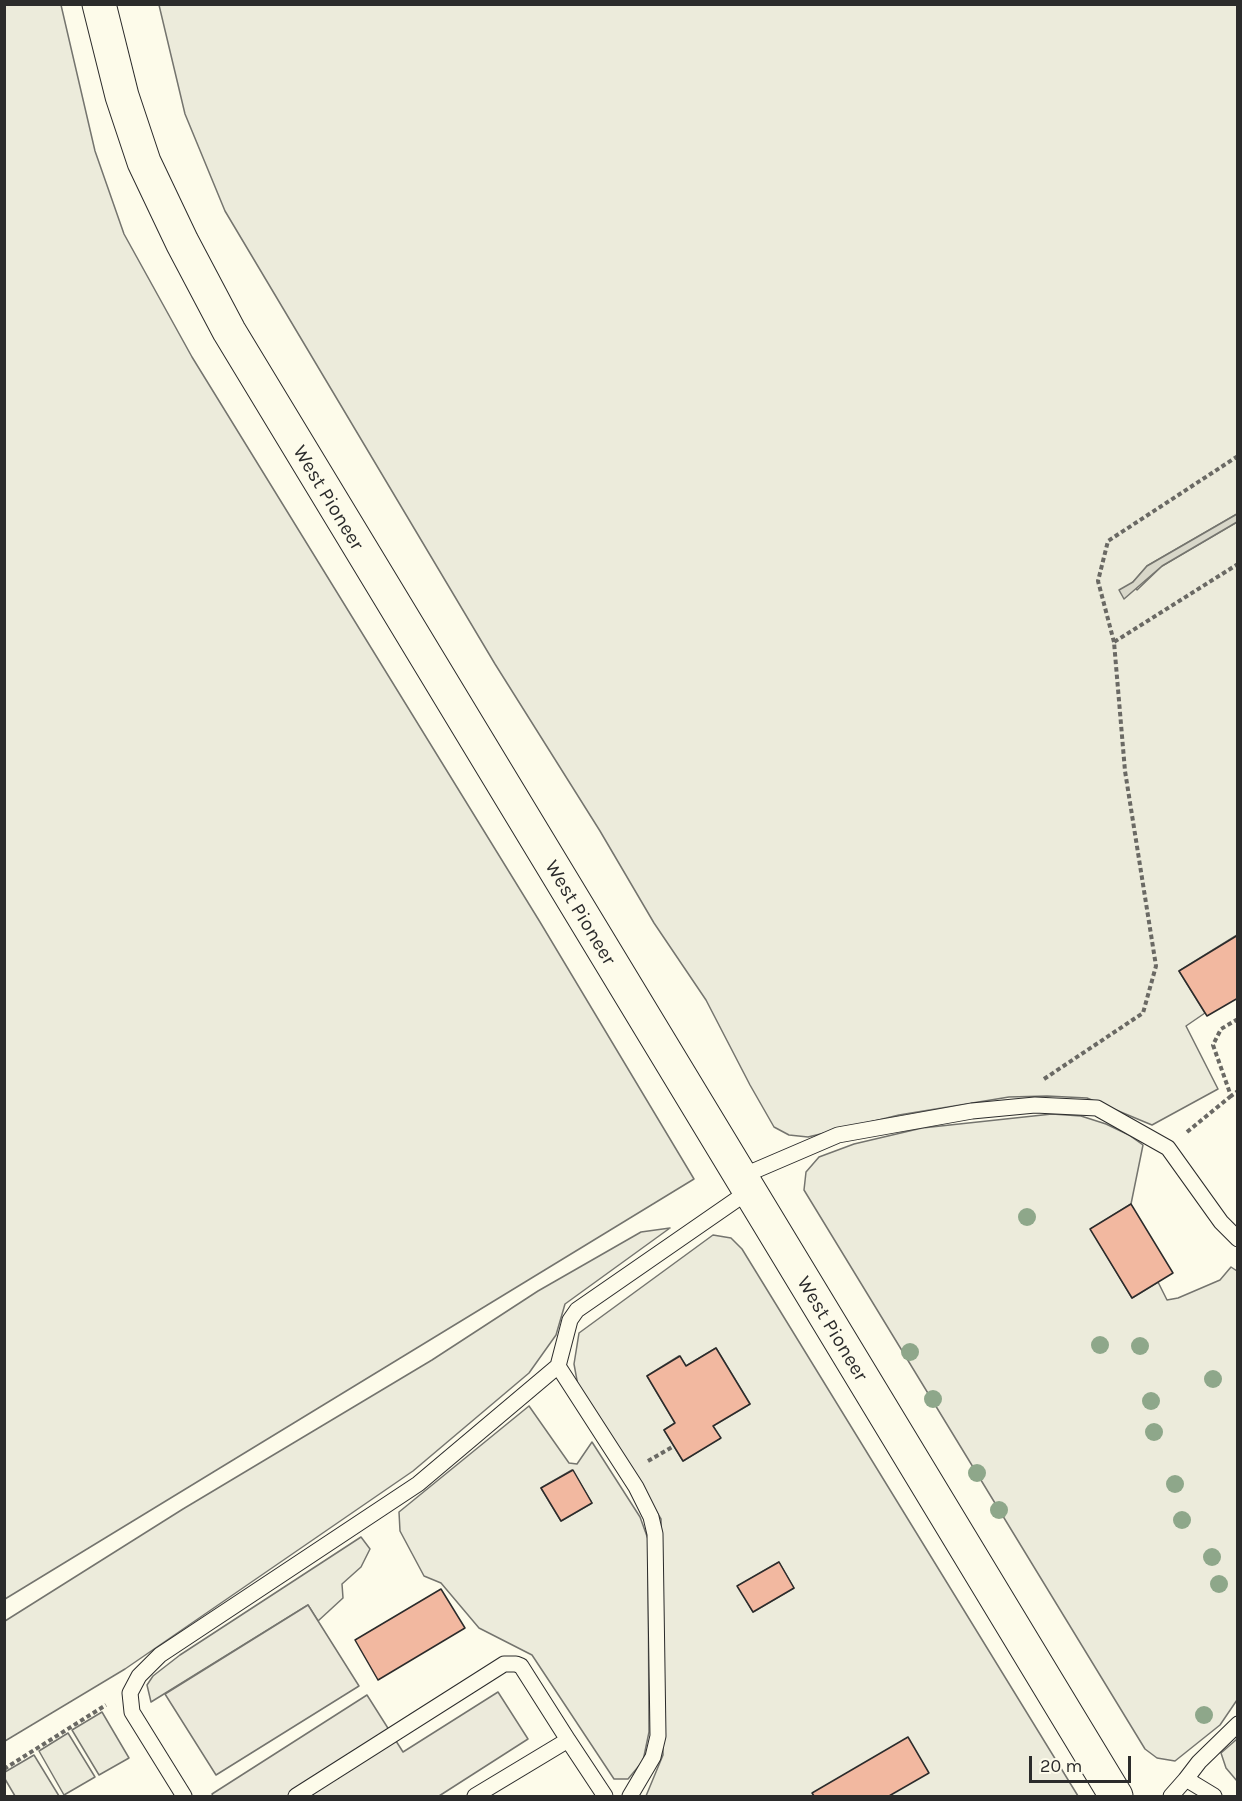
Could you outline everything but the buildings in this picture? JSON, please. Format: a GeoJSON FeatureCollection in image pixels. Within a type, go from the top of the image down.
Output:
{"type":"FeatureCollection","features":[{"type":"Feature","properties":{"kind":"main road","name":"West Pioneer"},"geometry":{"type":"LineString","coordinates":[[99,4],[122,96],[144,162],[182,242],[229,331],[1116,1797]]}},
{"type":"Feature","properties":{"kind":"lane"},"geometry":{"type":"LineString","coordinates":[[184,1797],[132,1712],[130,1693],[139,1676],[169,1649],[418,1484],[558,1366],[570,1320],[577,1310],[745,1184],[838,1135],[972,1111],[1035,1106],[1097,1108],[1168,1148],[1221,1222],[1238,1239]]}},
{"type":"Feature","properties":{"kind":"lane"},"geometry":{"type":"LineString","coordinates":[[558,1366],[591,1422],[636,1487],[651,1517],[655,1534],[658,1736],[652,1757],[630,1797]]}},
{"type":"Feature","properties":{"kind":"lane"},"geometry":{"type":"LineString","coordinates":[[296,1797],[504,1664],[521,1666],[605,1797]]}},
{"type":"Feature","properties":{"kind":"lane"},"geometry":{"type":"LineString","coordinates":[[1171,1797],[1199,1762],[1238,1724]]}},
{"type":"Feature","properties":{"kind":"lane"},"geometry":{"type":"LineString","coordinates":[[476,1797],[568,1740]]}},
{"type":"Feature","properties":{"kind":"lane"},"geometry":{"type":"LineString","coordinates":[[1186,1779],[1214,1797]]}},
{"type":"Feature","properties":{"kind":"path"},"geometry":{"type":"LineString","coordinates":[[1001,1108],[1143,1013],[1156,966],[1125,771],[1114,642],[1098,581],[1108,541],[1238,456]]}},
{"type":"Feature","properties":{"kind":"path"},"geometry":{"type":"LineString","coordinates":[[1114,642],[1238,564]]}},
{"type":"Feature","properties":{"kind":"path"},"geometry":{"type":"LineString","coordinates":[[1231,1096],[1213,1045],[1221,1029],[1238,1019]]}},
{"type":"Feature","properties":{"kind":"path"},"geometry":{"type":"LineString","coordinates":[[1168,1148],[1238,1091]]}},
{"type":"Feature","properties":{"kind":"path"},"geometry":{"type":"LineString","coordinates":[[4,1769],[112,1701]]}},
{"type":"Feature","properties":{"kind":"shaded area"},"geometry":{"type":"Polygon","coordinates":[[[4,5],[61,5],[95,151],[124,234],[192,357],[540,922],[694,1179],[5,1599],[4,5]]]}},
{"type":"Feature","properties":{"kind":"shaded area"},"geometry":{"type":"Polygon","coordinates":[[[159,5],[1237,5],[1237,514],[1147,566],[1133,582],[1137,590],[1162,566],[1237,522],[1237,935],[1179,971],[1205,1013],[1186,1026],[1218,1089],[1152,1125],[1087,1098],[1047,1096],[1009,1097],[899,1115],[808,1137],[789,1135],[774,1127],[706,1000],[654,923],[600,831],[495,664],[225,211],[185,114],[159,5]]]}},
{"type":"Feature","properties":{"kind":"shaded area"},"geometry":{"type":"Polygon","coordinates":[[[1237,514],[1237,522],[1162,566],[1124,599],[1119,590],[1133,582],[1147,566],[1237,514]]]}},
{"type":"Feature","properties":{"kind":"shaded area"},"geometry":{"type":"Polygon","coordinates":[[[1052,1114],[1081,1116],[1106,1124],[1143,1145],[1131,1204],[1091,1229],[1132,1298],[1158,1282],[1167,1300],[1178,1298],[1220,1280],[1231,1267],[1237,1271],[1237,1700],[1220,1725],[1175,1761],[1157,1758],[1145,1749],[804,1190],[806,1172],[819,1157],[854,1144],[922,1128],[1052,1114]]]}},
{"type":"Feature","properties":{"kind":"shaded area"},"geometry":{"type":"Polygon","coordinates":[[[670,1228],[565,1304],[556,1335],[529,1373],[413,1471],[125,1669],[5,1741],[5,1621],[183,1509],[432,1360],[538,1291],[641,1232],[670,1228]]]}},
{"type":"Feature","properties":{"kind":"shaded area"},"geometry":{"type":"Polygon","coordinates":[[[713,1235],[731,1238],[742,1249],[1078,1796],[646,1796],[663,1755],[661,1519],[578,1386],[574,1364],[579,1333],[713,1235]],[[716,1348],[686,1366],[679,1356],[647,1376],[675,1423],[664,1430],[683,1461],[720,1438],[713,1426],[750,1404],[716,1348]],[[779,1562],[738,1586],[753,1612],[794,1588],[779,1562]]]}},
{"type":"Feature","properties":{"kind":"shaded area"},"geometry":{"type":"Polygon","coordinates":[[[529,1406],[569,1463],[577,1464],[592,1442],[640,1517],[648,1539],[649,1732],[643,1761],[628,1779],[614,1779],[532,1655],[479,1628],[441,1583],[424,1576],[400,1531],[399,1512],[529,1406]],[[572,1470],[541,1488],[561,1521],[592,1503],[572,1470]]]}},
{"type":"Feature","properties":{"kind":"shaded area"},"geometry":{"type":"Polygon","coordinates":[[[361,1537],[370,1549],[361,1567],[342,1584],[343,1598],[318,1621],[308,1605],[151,1702],[147,1685],[153,1676],[180,1655],[361,1537]]]}},
{"type":"Feature","properties":{"kind":"shaded area"},"geometry":{"type":"Polygon","coordinates":[[[308,1605],[359,1686],[216,1775],[165,1694],[308,1605]]]}},
{"type":"Feature","properties":{"kind":"shaded area"},"geometry":{"type":"Polygon","coordinates":[[[498,1692],[528,1739],[439,1796],[213,1796],[212,1794],[367,1695],[403,1752],[498,1692]]]}},
{"type":"Feature","properties":{"kind":"shaded area"},"geometry":{"type":"Polygon","coordinates":[[[102,1712],[129,1758],[99,1775],[72,1730],[102,1712]]]}},
{"type":"Feature","properties":{"kind":"shaded area"},"geometry":{"type":"Polygon","coordinates":[[[68,1733],[95,1777],[64,1795],[39,1751],[68,1733]]]}},
{"type":"Feature","properties":{"kind":"shaded area"},"geometry":{"type":"Polygon","coordinates":[[[1237,1739],[1237,1781],[1226,1768],[1221,1753],[1237,1739]]]}},
{"type":"Feature","properties":{"kind":"shaded area"},"geometry":{"type":"Polygon","coordinates":[[[34,1755],[59,1796],[15,1796],[5,1779],[5,1772],[34,1755]]]}}]}
